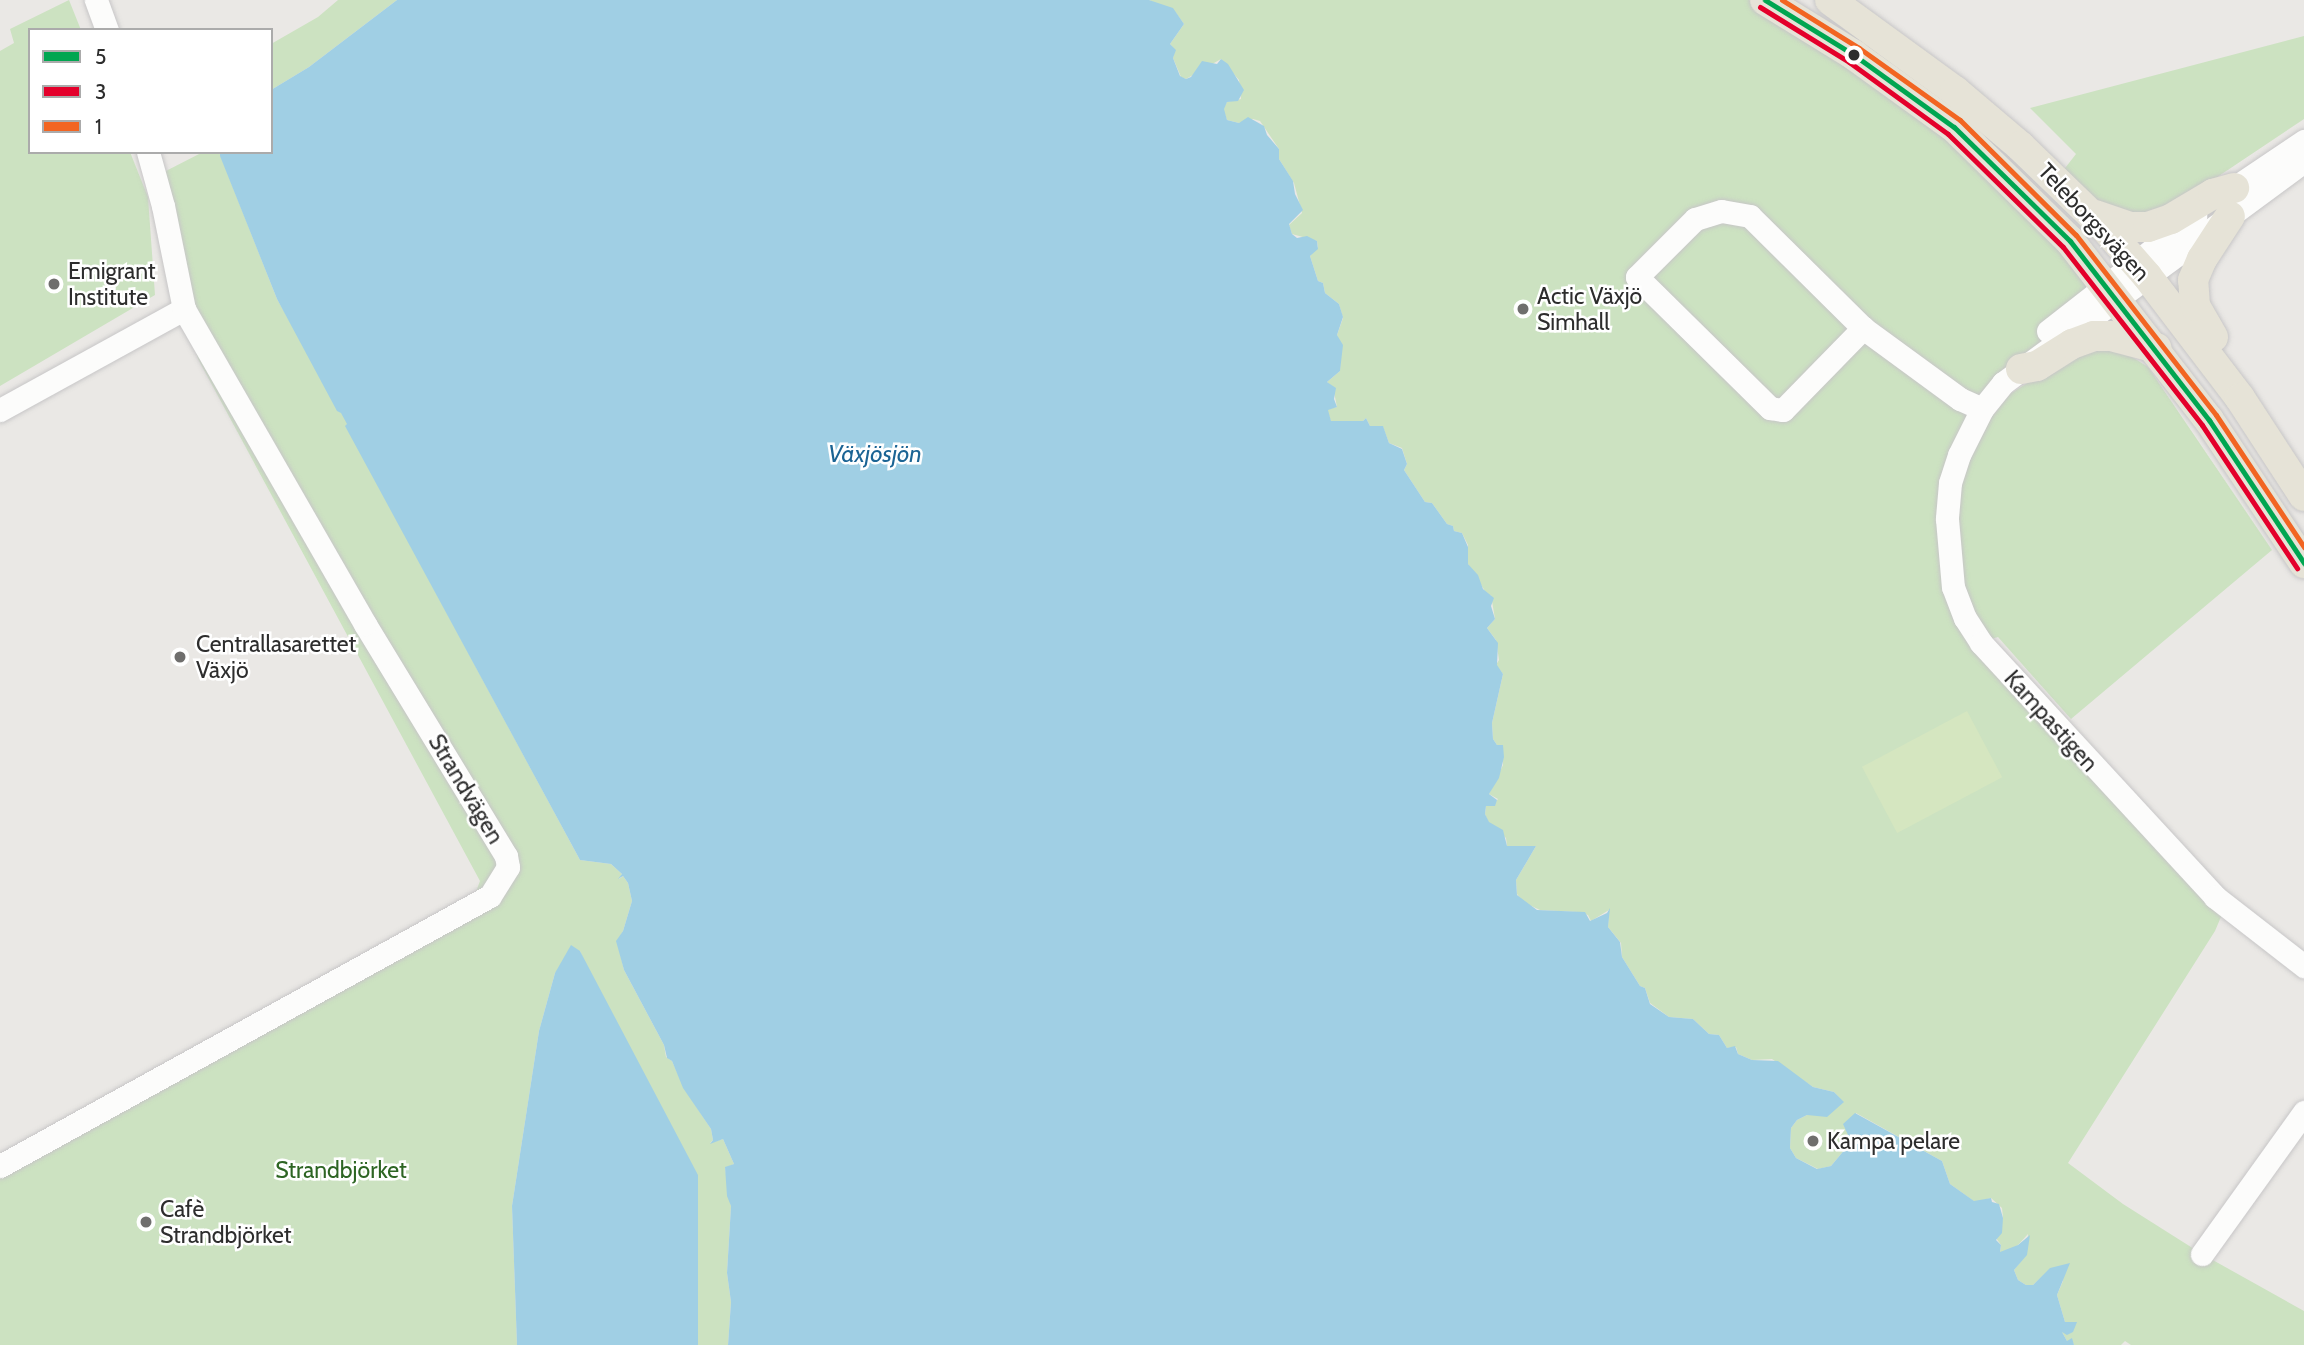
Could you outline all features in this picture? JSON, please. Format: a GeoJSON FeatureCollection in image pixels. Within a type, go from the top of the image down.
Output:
{"type":"FeatureCollection","features":[{"type":"Feature","properties":{"kind":"main road","name":"Teleborgsvägen"},"geometry":{"type":"LineString","coordinates":[[1830,0],[1955,92],[2020,146],[2090,212],[2141,269],[2240,398],[2304,496]]}},
{"type":"Feature","properties":{"kind":"main road","name":"Teleborgsvägen"},"geometry":{"type":"LineString","coordinates":[[1774,2],[1954,127],[2070,241],[2156,348],[2232,452],[2304,563]]}},
{"type":"Feature","properties":{"kind":"main road"},"geometry":{"type":"LineString","coordinates":[[2090,212],[2130,227],[2148,227],[2166,222],[2213,194],[2232,202],[2198,267],[2193,298],[2198,313],[2217,342],[2240,398]]}},
{"type":"Feature","properties":{"kind":"main road"},"geometry":{"type":"LineString","coordinates":[[2012,376],[2037,366],[2072,344],[2094,336],[2111,336],[2156,348]]}},
{"type":"Feature","properties":{"kind":"street"},"geometry":{"type":"LineString","coordinates":[[96,0],[106,28]]}},
{"type":"Feature","properties":{"kind":"street"},"geometry":{"type":"LineString","coordinates":[[2232,202],[2304,141]]}},
{"type":"Feature","properties":{"kind":"street"},"geometry":{"type":"LineString","coordinates":[[0,410],[184,309],[163,206],[149,154]]}},
{"type":"Feature","properties":{"kind":"street"},"geometry":{"type":"LineString","coordinates":[[2232,202],[2304,161]]}},
{"type":"Feature","properties":{"kind":"street","name":"Kampastigen"},"geometry":{"type":"LineString","coordinates":[[2232,202],[2112,292],[2034,343],[2016,362],[2012,376],[1982,409],[1950,483],[1947,519],[1952,587],[1965,618],[1981,643],[2053,725],[2216,897],[2304,965]]}},
{"type":"Feature","properties":{"kind":"street"},"geometry":{"type":"LineString","coordinates":[[1863,328],[1783,410],[1770,408],[1637,277],[1695,219],[1721,211],[1749,216],[1863,328],[1960,399],[1982,409]]}},
{"type":"Feature","properties":{"kind":"street","name":"Strandvägen"},"geometry":{"type":"LineString","coordinates":[[0,1166],[490,896],[508,867],[506,856],[365,624],[184,309]]}},
{"type":"Feature","properties":{"kind":"street"},"geometry":{"type":"LineString","coordinates":[[2202,1254],[2304,1112]]}},
{"type":"Feature","properties":{"kind":"green space"},"geometry":{"type":"Polygon","coordinates":[[[69,0],[80,28],[28,28],[28,154],[131,154],[148,197],[155,295],[0,386],[0,51],[14,43],[10,29],[69,0]]]}},
{"type":"Feature","properties":{"kind":"green space"},"geometry":{"type":"Polygon","coordinates":[[[338,0],[397,0],[309,67],[273,89],[273,43],[318,17],[338,0]]]}},
{"type":"Feature","properties":{"kind":"green space"},"geometry":{"type":"Polygon","coordinates":[[[1149,0],[1765,0],[1954,127],[2118,299],[2003,384],[1950,483],[1965,618],[2226,905],[2215,931],[2068,1163],[2123,1204],[2202,1254],[2304,1311],[2304,1345],[2131,1345],[2125,1341],[2121,1345],[2074,1345],[2072,1341],[2067,1341],[2062,1332],[2076,1322],[2065,1322],[2057,1295],[2063,1281],[2064,1266],[2048,1271],[2033,1285],[2026,1285],[2018,1280],[2014,1270],[2026,1255],[2028,1234],[2018,1245],[2003,1254],[2000,1252],[2001,1245],[1996,1238],[2003,1218],[2002,1208],[1991,1198],[1975,1202],[1950,1184],[1942,1161],[1856,1113],[1846,1148],[1831,1166],[1818,1169],[1796,1158],[1790,1148],[1791,1128],[1797,1120],[1807,1115],[1843,1102],[1834,1092],[1813,1087],[1772,1059],[1752,1060],[1738,1054],[1736,1047],[1727,1048],[1719,1035],[1709,1034],[1693,1019],[1669,1017],[1650,1003],[1645,988],[1640,986],[1622,957],[1621,943],[1608,927],[1609,910],[1591,921],[1588,915],[1578,912],[1540,910],[1523,902],[1517,894],[1516,880],[1536,846],[1507,846],[1506,838],[1488,822],[1485,814],[1486,806],[1492,806],[1498,799],[1489,794],[1503,765],[1503,745],[1497,745],[1493,739],[1492,723],[1503,674],[1496,665],[1499,660],[1496,640],[1487,628],[1495,619],[1491,595],[1488,596],[1468,564],[1468,545],[1462,533],[1454,531],[1453,526],[1447,524],[1432,503],[1425,502],[1404,470],[1407,464],[1402,448],[1389,443],[1383,427],[1370,426],[1366,418],[1363,421],[1331,422],[1327,409],[1337,407],[1333,387],[1327,382],[1340,371],[1341,347],[1337,335],[1343,318],[1339,304],[1325,293],[1323,283],[1318,281],[1310,256],[1318,247],[1317,241],[1292,234],[1289,225],[1302,213],[1294,183],[1279,159],[1279,149],[1260,121],[1253,119],[1239,123],[1227,120],[1223,109],[1227,102],[1241,99],[1239,80],[1221,59],[1186,79],[1181,77],[1173,58],[1175,50],[1170,44],[1184,24],[1176,13],[1149,0]]]}},
{"type":"Feature","properties":{"kind":"green space"},"geometry":{"type":"Polygon","coordinates":[[[2304,36],[2304,119],[2168,210],[2112,220],[2062,172],[2076,154],[2030,108],[2304,36]]]}},
{"type":"Feature","properties":{"kind":"green space","name":"Strandbjörket"},"geometry":{"type":"Polygon","coordinates":[[[199,154],[220,154],[277,299],[348,424],[346,426],[580,860],[611,864],[622,874],[619,879],[623,876],[628,883],[632,901],[623,931],[617,941],[624,970],[664,1045],[666,1057],[672,1061],[684,1088],[711,1129],[713,1140],[710,1143],[723,1139],[734,1164],[725,1168],[731,1206],[727,1273],[731,1302],[728,1345],[698,1345],[698,1229],[580,951],[555,973],[539,1031],[512,1206],[517,1345],[0,1345],[0,1156],[473,900],[480,881],[198,359],[184,309],[160,174],[199,154]]]}},
{"type":"Feature","properties":{"kind":"green space"},"geometry":{"type":"Polygon","coordinates":[[[2094,346],[2118,348],[2148,367],[2272,550],[2071,719],[1998,637],[1988,640],[1959,583],[1956,508],[1964,466],[1984,427],[2010,394],[2071,355],[2094,346]]]}},
{"type":"Feature","properties":{"kind":"green space"},"geometry":{"type":"Polygon","coordinates":[[[1967,711],[2002,777],[1897,833],[1862,767],[1967,711]]]}},
{"type":"Feature","properties":{"kind":"water","name":"Växjösjön"},"geometry":{"type":"Polygon","coordinates":[[[397,0],[1149,0],[1173,8],[1184,24],[1170,44],[1176,50],[1173,58],[1180,76],[1186,79],[1191,77],[1202,61],[1217,64],[1221,59],[1228,64],[1244,90],[1238,101],[1227,102],[1224,109],[1227,120],[1239,123],[1248,117],[1264,126],[1267,135],[1279,149],[1279,159],[1293,181],[1295,194],[1303,210],[1289,224],[1292,234],[1297,238],[1307,236],[1317,241],[1318,249],[1310,256],[1318,281],[1323,283],[1325,293],[1339,304],[1343,317],[1337,335],[1343,345],[1340,371],[1327,382],[1336,388],[1334,399],[1337,407],[1328,410],[1331,421],[1363,421],[1366,418],[1370,426],[1383,426],[1389,443],[1402,449],[1407,464],[1404,470],[1425,502],[1432,503],[1447,524],[1453,526],[1454,531],[1462,533],[1468,547],[1468,564],[1478,575],[1483,589],[1494,598],[1491,606],[1495,619],[1487,628],[1498,643],[1497,665],[1503,674],[1492,723],[1493,739],[1497,745],[1503,745],[1504,757],[1499,778],[1489,794],[1497,800],[1495,806],[1486,806],[1485,814],[1489,822],[1503,830],[1507,846],[1536,846],[1516,880],[1517,895],[1537,910],[1585,912],[1590,921],[1607,913],[1610,908],[1608,927],[1620,942],[1622,957],[1640,986],[1645,988],[1650,1004],[1669,1017],[1693,1019],[1709,1034],[1719,1035],[1727,1048],[1735,1046],[1738,1054],[1752,1060],[1778,1061],[1813,1087],[1834,1092],[1844,1102],[1827,1117],[1807,1115],[1797,1120],[1791,1128],[1790,1148],[1796,1158],[1817,1169],[1831,1166],[1846,1148],[1848,1135],[1843,1124],[1855,1113],[1942,1161],[1950,1184],[1974,1201],[1991,1198],[1992,1202],[1999,1204],[2003,1218],[2002,1233],[1996,1240],[2001,1245],[2000,1252],[2018,1245],[2030,1235],[2027,1255],[2014,1270],[2018,1280],[2026,1285],[2033,1285],[2050,1268],[2070,1263],[2057,1295],[2065,1322],[2077,1322],[2073,1332],[2067,1335],[2062,1332],[2067,1341],[2072,1338],[2074,1345],[728,1345],[731,1302],[727,1273],[731,1206],[727,1196],[725,1167],[734,1164],[723,1139],[710,1144],[713,1140],[711,1129],[683,1088],[672,1061],[667,1058],[664,1045],[624,970],[616,941],[623,931],[632,901],[628,883],[623,876],[618,879],[622,874],[611,864],[580,860],[345,426],[347,424],[337,411],[277,299],[220,156],[273,154],[273,89],[309,67],[397,0]]]}},
{"type":"Feature","properties":{"kind":"water"},"geometry":{"type":"Polygon","coordinates":[[[571,945],[580,951],[698,1175],[698,1345],[517,1345],[512,1206],[539,1031],[555,973],[571,945]]]}},
{"type":"Feature","properties":{"kind":"transit line","name":"5"},"geometry":{"type":"LineString","coordinates":[[1765,0],[1854,55],[1954,127],[2070,241],[2209,420],[2304,563]]}},
{"type":"Feature","properties":{"kind":"transit line","name":"1"},"geometry":{"type":"LineString","coordinates":[[1782,0],[1859,48],[1960,120],[2076,235],[2216,415],[2304,547]]}},
{"type":"Feature","properties":{"kind":"transit line","name":"3"},"geometry":{"type":"LineString","coordinates":[[1760,7],[1849,62],[1948,134],[2063,247],[2202,425],[2297,568]]}},
{"type":"Feature","properties":{"kind":"place","name":"Emigrant Institute"},"geometry":{"type":"Point","coordinates":[54,284]}},
{"type":"Feature","properties":{"kind":"place","name":"Actic Växjö Simhall"},"geometry":{"type":"Point","coordinates":[1523,309]}},
{"type":"Feature","properties":{"kind":"place","name":"Centrallasarettet Växjö"},"geometry":{"type":"Point","coordinates":[180,657]}},
{"type":"Feature","properties":{"kind":"place","name":"Kampa pelare"},"geometry":{"type":"Point","coordinates":[1813,1141]}},
{"type":"Feature","properties":{"kind":"place","name":"Cafè Strandbjörket"},"geometry":{"type":"Point","coordinates":[146,1222]}}]}
